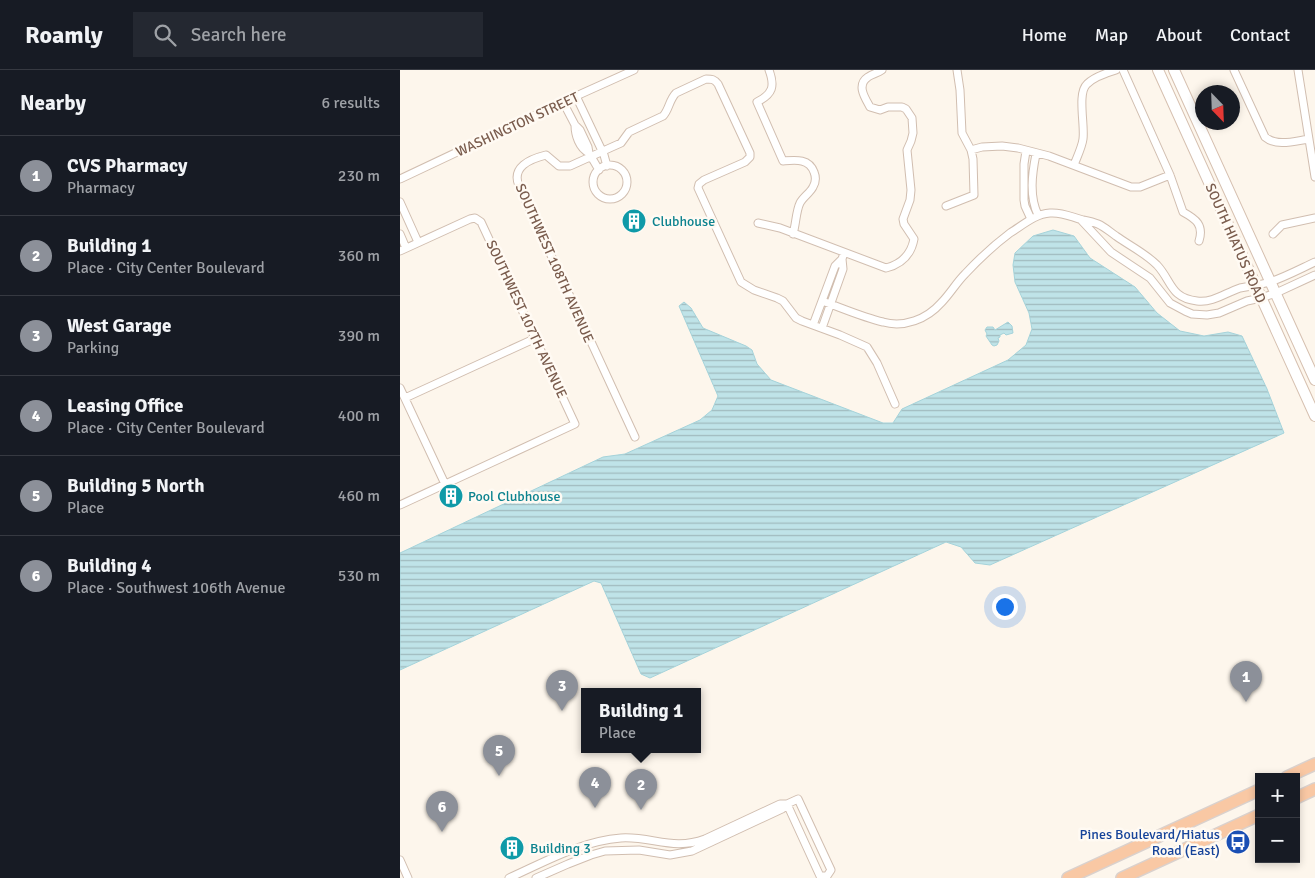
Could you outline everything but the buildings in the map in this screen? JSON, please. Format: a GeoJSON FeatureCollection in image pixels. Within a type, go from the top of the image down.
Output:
{"type":"FeatureCollection","features":[{"type":"Feature","properties":{"kind":"highway"},"geometry":{"type":"LineString","coordinates":[[1296,773],[1315,764]]}},
{"type":"Feature","properties":{"kind":"highway"},"geometry":{"type":"LineString","coordinates":[[1300,796],[1315,789]]}},
{"type":"Feature","properties":{"kind":"highway"},"geometry":{"type":"LineString","coordinates":[[1068,878],[1255,792]]}},
{"type":"Feature","properties":{"kind":"highway"},"geometry":{"type":"LineString","coordinates":[[1122,878],[1255,817]]}},
{"type":"Feature","properties":{"kind":"main road","name":"SOUTH HIATUS ROAD"},"geometry":{"type":"LineString","coordinates":[[1158,70],[1315,416]]}},
{"type":"Feature","properties":{"kind":"main road","name":"SOUTH HIATUS ROAD"},"geometry":{"type":"LineString","coordinates":[[1174,70],[1315,380]]}},
{"type":"Feature","properties":{"kind":"street","name":"WASHINGTON STREET"},"geometry":{"type":"LineString","coordinates":[[400,179],[634,70]]}},
{"type":"Feature","properties":{"kind":"street"},"geometry":{"type":"LineString","coordinates":[[768,70],[772,78],[772,87],[764,99],[757,102],[783,161],[799,160],[808,163],[815,174],[813,188],[799,206],[793,234]]}},
{"type":"Feature","properties":{"kind":"street"},"geometry":{"type":"LineString","coordinates":[[758,223],[780,228],[843,256],[886,268],[905,259],[914,239],[904,224],[903,219],[910,200],[907,150],[913,133],[912,118],[906,109],[902,107],[888,107],[880,110],[870,107],[862,93],[864,80],[882,70]]}},
{"type":"Feature","properties":{"kind":"street"},"geometry":{"type":"LineString","coordinates":[[946,206],[974,194],[973,159],[971,150],[962,133],[957,70]]}},
{"type":"Feature","properties":{"kind":"street"},"geometry":{"type":"LineString","coordinates":[[1074,165],[1083,139],[1083,88],[1094,79],[1116,70]]}},
{"type":"Feature","properties":{"kind":"street"},"geometry":{"type":"LineString","coordinates":[[1123,70],[1170,175],[1183,212],[1194,218],[1200,226],[1201,234],[1199,241]]}},
{"type":"Feature","properties":{"kind":"street"},"geometry":{"type":"LineString","coordinates":[[1234,70],[1265,137],[1276,143],[1309,139]]}},
{"type":"Feature","properties":{"kind":"street"},"geometry":{"type":"LineString","coordinates":[[1298,70],[1315,177]]}},
{"type":"Feature","properties":{"kind":"street"},"geometry":{"type":"LineString","coordinates":[[594,154],[621,142],[629,132],[663,116],[667,112],[672,96],[676,93],[706,79],[715,80],[749,150],[750,156],[745,162],[704,180],[699,184],[698,188],[741,282],[754,290],[783,301],[796,318],[840,334],[867,347],[877,363],[895,404]]}},
{"type":"Feature","properties":{"kind":"street"},"geometry":{"type":"LineString","coordinates":[[576,96],[590,125],[594,154],[599,170]]}},
{"type":"Feature","properties":{"kind":"street"},"geometry":{"type":"LineString","coordinates":[[563,102],[577,127],[575,132],[583,150],[594,154],[607,166]]}},
{"type":"Feature","properties":{"kind":"street"},"geometry":{"type":"LineString","coordinates":[[577,127],[590,125]]}},
{"type":"Feature","properties":{"kind":"street"},"geometry":{"type":"LineString","coordinates":[[971,150],[982,147],[1002,146],[1049,156],[1131,187],[1140,187],[1170,175]]}},
{"type":"Feature","properties":{"kind":"street"},"geometry":{"type":"LineString","coordinates":[[1026,151],[1024,200],[1031,219]]}},
{"type":"Feature","properties":{"kind":"street","name":"SOUTHWEST 108TH AVENUE"},"geometry":{"type":"LineString","coordinates":[[594,154],[575,164],[565,166],[559,166],[546,155],[541,156],[520,167],[517,182],[635,437]]}},
{"type":"Feature","properties":{"kind":"street"},"geometry":{"type":"LineString","coordinates":[[1036,154],[1033,170],[1033,195],[1038,215]]}},
{"type":"Feature","properties":{"kind":"street"},"geometry":{"type":"LineString","coordinates":[[607,166],[613,166],[623,171],[626,176],[626,187],[620,196],[609,200],[595,191],[593,180],[599,170],[607,166]]}},
{"type":"Feature","properties":{"kind":"street"},"geometry":{"type":"LineString","coordinates":[[400,202],[418,242],[403,249],[400,234]]}},
{"type":"Feature","properties":{"kind":"street"},"geometry":{"type":"LineString","coordinates":[[822,301],[883,322],[902,323],[919,319],[932,312],[983,255],[1007,236],[1038,215],[1058,212],[1100,225],[1142,252],[1157,265],[1170,286],[1179,295],[1198,301],[1212,300],[1239,288],[1271,282],[1315,262]]}},
{"type":"Feature","properties":{"kind":"street","name":"SOUTHWEST 107TH AVENUE"},"geometry":{"type":"LineString","coordinates":[[418,242],[467,220],[475,218],[482,222],[575,424],[445,484]]}},
{"type":"Feature","properties":{"kind":"street"},"geometry":{"type":"LineString","coordinates":[[1273,234],[1282,225],[1315,218]]}},
{"type":"Feature","properties":{"kind":"street"},"geometry":{"type":"LineString","coordinates":[[400,223],[408,220]]}},
{"type":"Feature","properties":{"kind":"street"},"geometry":{"type":"LineString","coordinates":[[1082,220],[1105,247],[1150,278],[1170,303],[1185,311],[1200,315],[1213,314],[1247,301],[1276,293],[1315,275]]}},
{"type":"Feature","properties":{"kind":"street"},"geometry":{"type":"LineString","coordinates":[[822,328],[844,269],[843,256]]}},
{"type":"Feature","properties":{"kind":"street"},"geometry":{"type":"LineString","coordinates":[[813,325],[835,266],[843,256]]}},
{"type":"Feature","properties":{"kind":"street"},"geometry":{"type":"LineString","coordinates":[[405,398],[536,338]]}},
{"type":"Feature","properties":{"kind":"street"},"geometry":{"type":"LineString","coordinates":[[400,388],[445,484],[400,505]]}},
{"type":"Feature","properties":{"kind":"street"},"geometry":{"type":"LineString","coordinates":[[509,878],[562,854],[603,841],[634,838],[669,844],[693,843],[780,804],[787,804],[798,800],[831,870],[827,877],[820,876],[787,804]]}},
{"type":"Feature","properties":{"kind":"street"},"geometry":{"type":"LineString","coordinates":[[536,878],[591,855],[605,852],[639,850],[670,855],[692,851],[782,810],[787,804]]}},
{"type":"Feature","properties":{"kind":"street"},"geometry":{"type":"LineString","coordinates":[[400,860],[408,878]]}},
{"type":"Feature","properties":{"kind":"water"},"geometry":{"type":"Polygon","coordinates":[[[1053,230],[1074,236],[1090,258],[1135,287],[1157,313],[1180,331],[1204,336],[1228,332],[1242,336],[1267,389],[1284,433],[990,565],[975,563],[961,547],[946,542],[650,678],[641,674],[601,583],[594,581],[400,670],[400,553],[603,457],[625,454],[700,420],[712,410],[718,396],[679,306],[684,302],[691,308],[703,328],[752,350],[757,364],[771,380],[883,423],[893,423],[902,409],[1008,360],[1026,345],[1032,329],[1029,313],[1015,282],[1013,265],[1015,253],[1033,236],[1053,230]]]}},
{"type":"Feature","properties":{"kind":"water"},"geometry":{"type":"Polygon","coordinates":[[[1008,322],[1012,326],[1013,333],[1000,335],[997,345],[992,345],[986,336],[985,330],[987,327],[993,327],[995,330],[1008,322]]]}},
{"type":"Feature","properties":{"kind":"place","name":"Clubhouse"},"geometry":{"type":"Point","coordinates":[634,221]}},
{"type":"Feature","properties":{"kind":"place","name":"Pool Clubhouse"},"geometry":{"type":"Point","coordinates":[451,496]}},
{"type":"Feature","properties":{"kind":"place","name":"CVS Pharmacy"},"geometry":{"type":"Point","coordinates":[1246,702]}},
{"type":"Feature","properties":{"kind":"place","name":"West Garage"},"geometry":{"type":"Point","coordinates":[562,711]}},
{"type":"Feature","properties":{"kind":"place","name":"Building 5 North"},"geometry":{"type":"Point","coordinates":[499,776]}},
{"type":"Feature","properties":{"kind":"place","name":"Leasing Office"},"geometry":{"type":"Point","coordinates":[595,808]}},
{"type":"Feature","properties":{"kind":"place","name":"Building 1"},"geometry":{"type":"Point","coordinates":[641,810]}},
{"type":"Feature","properties":{"kind":"place","name":"Building 4"},"geometry":{"type":"Point","coordinates":[442,832]}},
{"type":"Feature","properties":{"kind":"place","name":"Pines Boulevard/Hiatus Road (East)"},"geometry":{"type":"Point","coordinates":[1238,842]}},
{"type":"Feature","properties":{"kind":"place","name":"Building 3"},"geometry":{"type":"Point","coordinates":[512,848]}}]}
